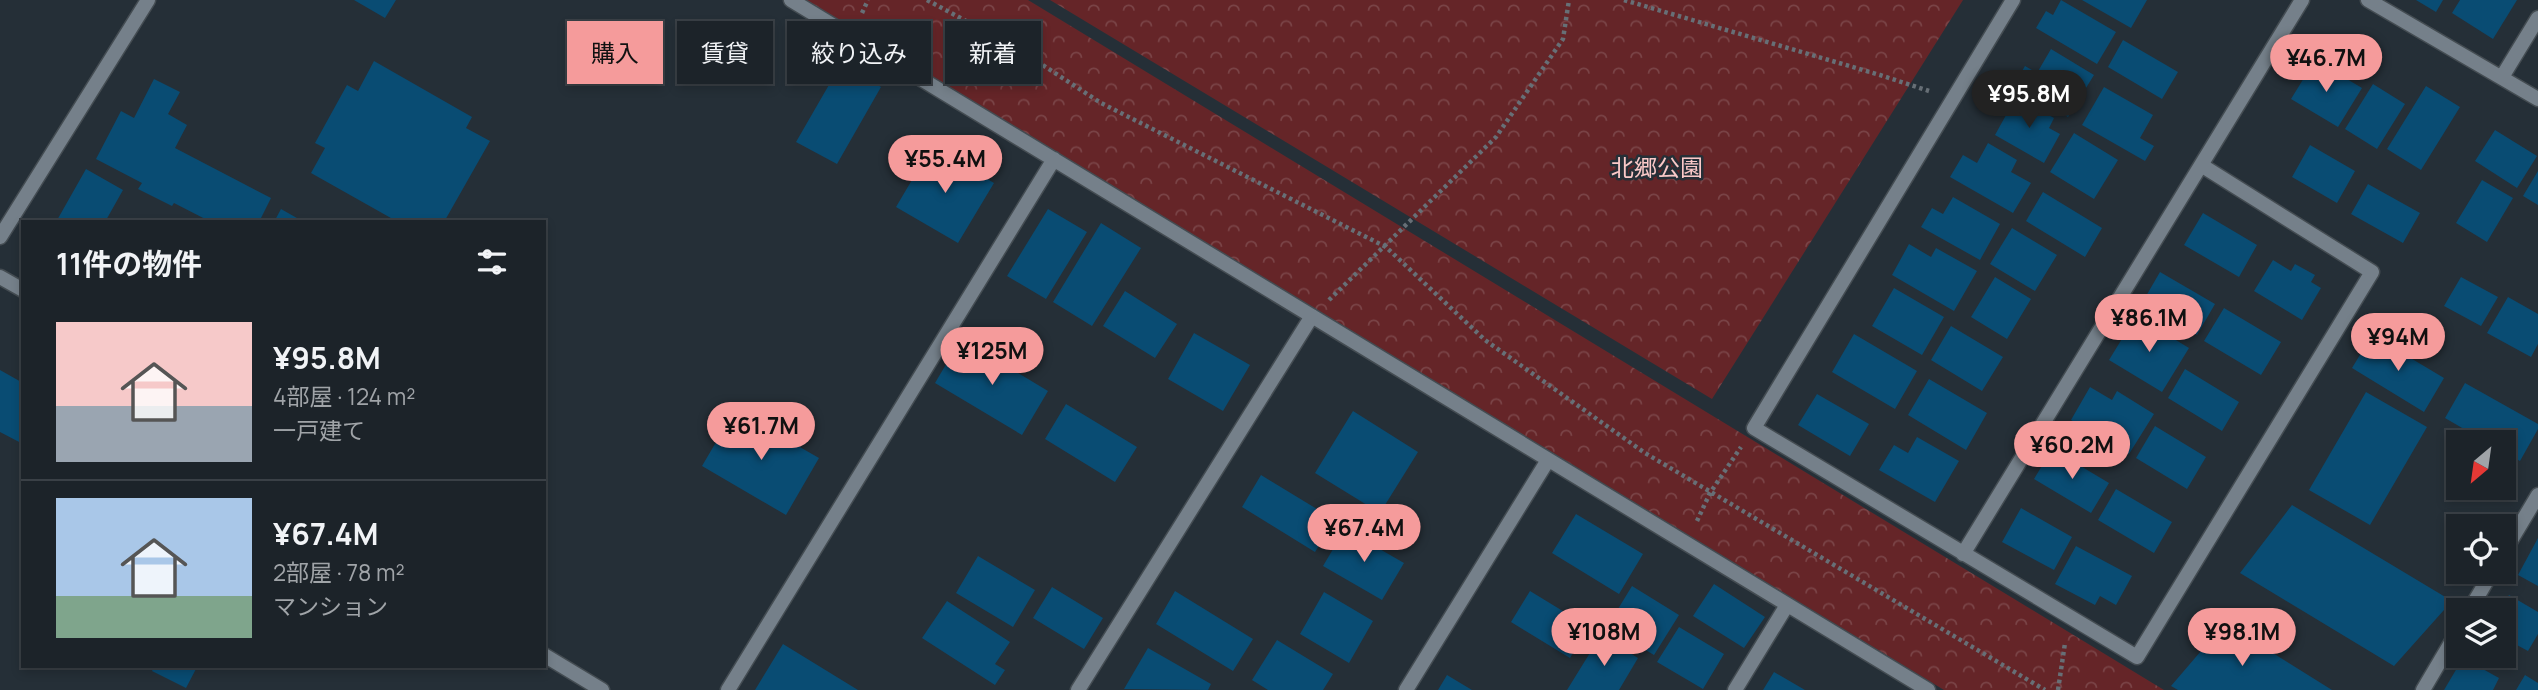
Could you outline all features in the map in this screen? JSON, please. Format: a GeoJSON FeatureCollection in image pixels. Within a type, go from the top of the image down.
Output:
{"type":"FeatureCollection","features":[{"type":"Feature","properties":{"kind":"street"},"geometry":{"type":"LineString","coordinates":[[0,237],[148,0]]}},
{"type":"Feature","properties":{"kind":"street"},"geometry":{"type":"LineString","coordinates":[[791,0],[1928,690]]}},
{"type":"Feature","properties":{"kind":"street"},"geometry":{"type":"LineString","coordinates":[[2013,0],[1754,428],[2137,657],[2371,272],[2201,165]]}},
{"type":"Feature","properties":{"kind":"street"},"geometry":{"type":"LineString","coordinates":[[1963,554],[2302,0]]}},
{"type":"Feature","properties":{"kind":"street"},"geometry":{"type":"LineString","coordinates":[[2368,0],[2538,99]]}},
{"type":"Feature","properties":{"kind":"street"},"geometry":{"type":"LineString","coordinates":[[2502,77],[2538,18]]}},
{"type":"Feature","properties":{"kind":"street"},"geometry":{"type":"LineString","coordinates":[[729,690],[1054,159]]}},
{"type":"Feature","properties":{"kind":"street"},"geometry":{"type":"LineString","coordinates":[[0,277],[21,289]]}},
{"type":"Feature","properties":{"kind":"street"},"geometry":{"type":"LineString","coordinates":[[1078,690],[1312,316]]}},
{"type":"Feature","properties":{"kind":"street"},"geometry":{"type":"LineString","coordinates":[[1406,690],[1548,460]]}},
{"type":"Feature","properties":{"kind":"street"},"geometry":{"type":"LineString","coordinates":[[2516,532],[2538,495]]}},
{"type":"Feature","properties":{"kind":"street"},"geometry":{"type":"LineString","coordinates":[[1735,690],[1787,605]]}},
{"type":"Feature","properties":{"kind":"street"},"geometry":{"type":"LineString","coordinates":[[2423,690],[2446,651]]}},
{"type":"Feature","properties":{"kind":"street"},"geometry":{"type":"LineString","coordinates":[[546,656],[602,690]]}},
{"type":"Feature","properties":{"kind":"path"},"geometry":{"type":"LineString","coordinates":[[927,0],[1018,50],[1101,103],[1386,247],[1485,340],[1645,453],[2045,690]]}},
{"type":"Feature","properties":{"kind":"path"},"geometry":{"type":"LineString","coordinates":[[1312,316],[1386,247],[1496,137],[1563,39],[1569,0]]}},
{"type":"Feature","properties":{"kind":"path"},"geometry":{"type":"LineString","coordinates":[[1625,0],[1881,75],[1953,100]]}},
{"type":"Feature","properties":{"kind":"path"},"geometry":{"type":"LineString","coordinates":[[1686,544],[1710,492],[1754,428]]}},
{"type":"Feature","properties":{"kind":"path"},"geometry":{"type":"LineString","coordinates":[[2058,690],[2070,617]]}},
{"type":"Feature","properties":{"kind":"green space"},"geometry":{"type":"Polygon","coordinates":[[[806,0],[1028,0],[2164,690],[1944,690],[931,76],[931,21],[841,21],[806,0]]]}},
{"type":"Feature","properties":{"kind":"green space","name":"北郷公園"},"geometry":{"type":"Polygon","coordinates":[[[1050,0],[1963,0],[1712,399],[1050,0]]]}},
{"type":"Feature","properties":{"kind":"building"},"geometry":{"type":"Polygon","coordinates":[[[354,0],[396,0],[385,18],[354,0]]]}},
{"type":"Feature","properties":{"kind":"building"},"geometry":{"type":"Polygon","coordinates":[[[2061,0],[2116,32],[2097,64],[2036,28],[2046,11],[2053,15],[2061,0]]]}},
{"type":"Feature","properties":{"kind":"building"},"geometry":{"type":"Polygon","coordinates":[[[2082,0],[2147,0],[2131,28],[2082,0]]]}},
{"type":"Feature","properties":{"kind":"building"},"geometry":{"type":"Polygon","coordinates":[[[2416,0],[2443,0],[2436,12],[2416,0]]]}},
{"type":"Feature","properties":{"kind":"building"},"geometry":{"type":"Polygon","coordinates":[[[2460,0],[2517,0],[2493,39],[2452,13],[2460,0]]]}},
{"type":"Feature","properties":{"kind":"building"},"geometry":{"type":"Polygon","coordinates":[[[2123,40],[2178,72],[2162,99],[2108,67],[2123,40]]]}},
{"type":"Feature","properties":{"kind":"building"},"geometry":{"type":"Polygon","coordinates":[[[2051,49],[2094,75],[2068,117],[2014,85],[2025,66],[2037,73],[2051,49]]]}},
{"type":"Feature","properties":{"kind":"building"},"geometry":{"type":"Polygon","coordinates":[[[2315,60],[2362,88],[2338,127],[2291,99],[2315,60]]]}},
{"type":"Feature","properties":{"kind":"building"},"geometry":{"type":"Polygon","coordinates":[[[374,61],[472,117],[466,128],[490,141],[445,220],[394,220],[311,173],[325,148],[315,143],[347,85],[358,91],[374,61]]]}},
{"type":"Feature","properties":{"kind":"building"},"geometry":{"type":"Polygon","coordinates":[[[154,79],[180,92],[168,114],[187,125],[175,148],[271,198],[260,220],[207,220],[138,189],[142,183],[96,159],[121,111],[134,118],[154,79]]]}},
{"type":"Feature","properties":{"kind":"building"},"geometry":{"type":"Polygon","coordinates":[[[829,84],[876,84],[881,87],[837,164],[796,142],[829,84]]]}},
{"type":"Feature","properties":{"kind":"building"},"geometry":{"type":"Polygon","coordinates":[[[2373,84],[2405,104],[2377,149],[2345,129],[2373,84]]]}},
{"type":"Feature","properties":{"kind":"building"},"geometry":{"type":"Polygon","coordinates":[[[2426,86],[2460,107],[2421,170],[2387,149],[2426,86]]]}},
{"type":"Feature","properties":{"kind":"building"},"geometry":{"type":"Polygon","coordinates":[[[2104,87],[2153,115],[2140,138],[2154,146],[2145,161],[2082,125],[2104,87]]]}},
{"type":"Feature","properties":{"kind":"building"},"geometry":{"type":"Polygon","coordinates":[[[2016,97],[2054,118],[2049,128],[2060,134],[2044,163],[1995,135],[2016,97]]]}},
{"type":"Feature","properties":{"kind":"building"},"geometry":{"type":"Polygon","coordinates":[[[2495,130],[2537,156],[2517,188],[2475,161],[2495,130]]]}},
{"type":"Feature","properties":{"kind":"building"},"geometry":{"type":"Polygon","coordinates":[[[2074,133],[2118,160],[2094,199],[2050,172],[2074,133]]]}},
{"type":"Feature","properties":{"kind":"building"},"geometry":{"type":"Polygon","coordinates":[[[1988,143],[2017,160],[2011,172],[2031,183],[2013,213],[1950,177],[1963,155],[1977,163],[1988,143]]]}},
{"type":"Feature","properties":{"kind":"building"},"geometry":{"type":"Polygon","coordinates":[[[2310,145],[2355,171],[2337,203],[2292,177],[2310,145]]]}},
{"type":"Feature","properties":{"kind":"building"},"geometry":{"type":"Polygon","coordinates":[[[932,146],[994,183],[958,243],[896,207],[932,146]]]}},
{"type":"Feature","properties":{"kind":"building"},"geometry":{"type":"Polygon","coordinates":[[[86,169],[123,190],[106,220],[57,220],[86,169]]]}},
{"type":"Feature","properties":{"kind":"building"},"geometry":{"type":"Polygon","coordinates":[[[2538,171],[2538,205],[2523,196],[2538,171]]]}},
{"type":"Feature","properties":{"kind":"building"},"geometry":{"type":"Polygon","coordinates":[[[2482,180],[2513,198],[2487,242],[2456,223],[2482,180]]]}},
{"type":"Feature","properties":{"kind":"building"},"geometry":{"type":"Polygon","coordinates":[[[2368,184],[2420,213],[2403,243],[2351,214],[2368,184]]]}},
{"type":"Feature","properties":{"kind":"building"},"geometry":{"type":"Polygon","coordinates":[[[2043,192],[2102,228],[2085,257],[2026,221],[2043,192]]]}},
{"type":"Feature","properties":{"kind":"building"},"geometry":{"type":"Polygon","coordinates":[[[1953,197],[2000,224],[1980,260],[1921,227],[1932,208],[1943,214],[1953,197]]]}},
{"type":"Feature","properties":{"kind":"building"},"geometry":{"type":"Polygon","coordinates":[[[281,209],[300,220],[275,220],[281,209]]]}},
{"type":"Feature","properties":{"kind":"building"},"geometry":{"type":"Polygon","coordinates":[[[1048,209],[1087,232],[1046,299],[1007,276],[1048,209]]]}},
{"type":"Feature","properties":{"kind":"building"},"geometry":{"type":"Polygon","coordinates":[[[2203,213],[2257,245],[2239,277],[2184,245],[2203,213]]]}},
{"type":"Feature","properties":{"kind":"building"},"geometry":{"type":"Polygon","coordinates":[[[1101,223],[1141,248],[1092,326],[1053,302],[1101,223]]]}},
{"type":"Feature","properties":{"kind":"building"},"geometry":{"type":"Polygon","coordinates":[[[2012,228],[2057,255],[2035,291],[1990,264],[2012,228]]]}},
{"type":"Feature","properties":{"kind":"building"},"geometry":{"type":"Polygon","coordinates":[[[1909,244],[1931,257],[1936,248],[1977,271],[1954,311],[1892,275],[1909,244]]]}},
{"type":"Feature","properties":{"kind":"building"},"geometry":{"type":"Polygon","coordinates":[[[2273,260],[2291,271],[2295,264],[2315,275],[2311,282],[2321,288],[2302,320],[2254,291],[2273,260]]]}},
{"type":"Feature","properties":{"kind":"building"},"geometry":{"type":"Polygon","coordinates":[[[2160,272],[2215,304],[2197,335],[2142,303],[2160,272]]]}},
{"type":"Feature","properties":{"kind":"building"},"geometry":{"type":"Polygon","coordinates":[[[1995,277],[2031,299],[2007,339],[1971,317],[1995,277]]]}},
{"type":"Feature","properties":{"kind":"building"},"geometry":{"type":"Polygon","coordinates":[[[2461,277],[2498,297],[2481,326],[2444,306],[2461,277]]]}},
{"type":"Feature","properties":{"kind":"building"},"geometry":{"type":"Polygon","coordinates":[[[1894,288],[1944,317],[1922,355],[1872,326],[1894,288]]]}},
{"type":"Feature","properties":{"kind":"building"},"geometry":{"type":"Polygon","coordinates":[[[1125,291],[1177,324],[1155,358],[1103,326],[1125,291]]]}},
{"type":"Feature","properties":{"kind":"building"},"geometry":{"type":"Polygon","coordinates":[[[2508,297],[2538,314],[2538,344],[2531,357],[2487,333],[2508,297]]]}},
{"type":"Feature","properties":{"kind":"building"},"geometry":{"type":"Polygon","coordinates":[[[2224,308],[2281,342],[2261,375],[2204,341],[2224,308]]]}},
{"type":"Feature","properties":{"kind":"building"},"geometry":{"type":"Polygon","coordinates":[[[2136,316],[2189,348],[2162,392],[2109,360],[2136,316]]]}},
{"type":"Feature","properties":{"kind":"building"},"geometry":{"type":"Polygon","coordinates":[[[1951,326],[2003,357],[1982,391],[1931,360],[1951,326]]]}},
{"type":"Feature","properties":{"kind":"building"},"geometry":{"type":"Polygon","coordinates":[[[1194,333],[1250,365],[1223,411],[1168,379],[1194,333]]]}},
{"type":"Feature","properties":{"kind":"building"},"geometry":{"type":"Polygon","coordinates":[[[1854,334],[1917,371],[1895,409],[1832,372],[1854,334]]]}},
{"type":"Feature","properties":{"kind":"building"},"geometry":{"type":"Polygon","coordinates":[[[2372,335],[2444,378],[2424,412],[2352,368],[2372,335]]]}},
{"type":"Feature","properties":{"kind":"building"},"geometry":{"type":"Polygon","coordinates":[[[961,339],[1048,391],[1022,435],[935,383],[961,339]]]}},
{"type":"Feature","properties":{"kind":"building"},"geometry":{"type":"Polygon","coordinates":[[[2185,369],[2239,402],[2222,431],[2168,398],[2185,369]]]}},
{"type":"Feature","properties":{"kind":"building"},"geometry":{"type":"Polygon","coordinates":[[[0,370],[21,382],[21,443],[0,432],[0,370]]]}},
{"type":"Feature","properties":{"kind":"building"},"geometry":{"type":"Polygon","coordinates":[[[1929,379],[1987,413],[1966,450],[1908,415],[1929,379]]]}},
{"type":"Feature","properties":{"kind":"building"},"geometry":{"type":"Polygon","coordinates":[[[2465,383],[2538,424],[2538,429],[2520,461],[2516,459],[2516,430],[2466,430],[2445,418],[2465,383]]]}},
{"type":"Feature","properties":{"kind":"building"},"geometry":{"type":"Polygon","coordinates":[[[2090,387],[2112,400],[2117,391],[2154,414],[2129,454],[2071,420],[2090,387]]]}},
{"type":"Feature","properties":{"kind":"building"},"geometry":{"type":"Polygon","coordinates":[[[2366,392],[2427,427],[2370,525],[2309,490],[2366,392]]]}},
{"type":"Feature","properties":{"kind":"building"},"geometry":{"type":"Polygon","coordinates":[[[1817,394],[1869,424],[1850,456],[1798,425],[1817,394]]]}},
{"type":"Feature","properties":{"kind":"building"},"geometry":{"type":"Polygon","coordinates":[[[1066,404],[1137,447],[1115,482],[1045,439],[1066,404]]]}},
{"type":"Feature","properties":{"kind":"building"},"geometry":{"type":"Polygon","coordinates":[[[735,410],[819,458],[786,515],[702,466],[735,410]]]}},
{"type":"Feature","properties":{"kind":"building"},"geometry":{"type":"Polygon","coordinates":[[[1353,411],[1418,452],[1380,513],[1315,473],[1353,411]]]}},
{"type":"Feature","properties":{"kind":"building"},"geometry":{"type":"Polygon","coordinates":[[[2155,426],[2206,457],[2187,489],[2136,458],[2155,426]]]}},
{"type":"Feature","properties":{"kind":"building"},"geometry":{"type":"Polygon","coordinates":[[[1917,437],[1959,461],[1935,502],[1879,470],[1894,445],[1908,453],[1917,437]]]}},
{"type":"Feature","properties":{"kind":"building"},"geometry":{"type":"Polygon","coordinates":[[[2052,449],[2109,483],[2091,513],[2034,479],[2052,449]]]}},
{"type":"Feature","properties":{"kind":"building"},"geometry":{"type":"Polygon","coordinates":[[[1261,475],[1335,520],[1315,552],[1242,507],[1261,475]]]}},
{"type":"Feature","properties":{"kind":"building"},"geometry":{"type":"Polygon","coordinates":[[[2116,489],[2172,522],[2154,553],[2098,520],[2116,489]]]}},
{"type":"Feature","properties":{"kind":"building"},"geometry":{"type":"Polygon","coordinates":[[[2292,505],[2447,598],[2446,608],[2394,666],[2240,573],[2292,505]]]}},
{"type":"Feature","properties":{"kind":"building"},"geometry":{"type":"Polygon","coordinates":[[[2021,508],[2072,537],[2054,570],[2002,542],[2021,508]]]}},
{"type":"Feature","properties":{"kind":"building"},"geometry":{"type":"Polygon","coordinates":[[[1576,514],[1643,554],[1619,594],[1552,553],[1576,514]]]}},
{"type":"Feature","properties":{"kind":"building"},"geometry":{"type":"Polygon","coordinates":[[[1345,529],[1404,563],[1382,600],[1323,566],[1345,529]]]}},
{"type":"Feature","properties":{"kind":"building"},"geometry":{"type":"Polygon","coordinates":[[[2538,538],[2538,586],[2518,575],[2538,538]]]}},
{"type":"Feature","properties":{"kind":"building"},"geometry":{"type":"Polygon","coordinates":[[[2076,546],[2132,576],[2116,605],[2100,596],[2095,605],[2055,584],[2076,546]]]}},
{"type":"Feature","properties":{"kind":"building"},"geometry":{"type":"Polygon","coordinates":[[[978,556],[1035,590],[1013,627],[956,593],[978,556]]]}},
{"type":"Feature","properties":{"kind":"building"},"geometry":{"type":"Polygon","coordinates":[[[1714,584],[1765,617],[1744,648],[1693,616],[1714,584]]]}},
{"type":"Feature","properties":{"kind":"building"},"geometry":{"type":"Polygon","coordinates":[[[1632,586],[1679,615],[1654,655],[1607,627],[1632,586]]]}},
{"type":"Feature","properties":{"kind":"building"},"geometry":{"type":"Polygon","coordinates":[[[1052,587],[1103,618],[1084,649],[1033,618],[1052,587]]]}},
{"type":"Feature","properties":{"kind":"building"},"geometry":{"type":"Polygon","coordinates":[[[1175,591],[1253,639],[1233,671],[1156,624],[1175,591]]]}},
{"type":"Feature","properties":{"kind":"building"},"geometry":{"type":"Polygon","coordinates":[[[1530,591],[1589,627],[1570,658],[1511,622],[1530,591]]]}},
{"type":"Feature","properties":{"kind":"building"},"geometry":{"type":"Polygon","coordinates":[[[1324,592],[1373,621],[1349,663],[1300,634],[1324,592]]]}},
{"type":"Feature","properties":{"kind":"building"},"geometry":{"type":"Polygon","coordinates":[[[2516,599],[2538,612],[2538,634],[2528,651],[2516,644],[2516,599]]]}},
{"type":"Feature","properties":{"kind":"building"},"geometry":{"type":"Polygon","coordinates":[[[947,601],[1010,642],[995,664],[1005,670],[995,685],[922,638],[947,601]]]}},
{"type":"Feature","properties":{"kind":"building"},"geometry":{"type":"Polygon","coordinates":[[[2225,623],[2332,690],[2178,690],[2171,686],[2225,623]]]}},
{"type":"Feature","properties":{"kind":"building"},"geometry":{"type":"Polygon","coordinates":[[[1679,627],[1724,654],[1703,689],[1657,662],[1679,627]]]}},
{"type":"Feature","properties":{"kind":"building"},"geometry":{"type":"Polygon","coordinates":[[[1601,635],[1638,658],[1619,690],[1567,690],[1601,635]]]}},
{"type":"Feature","properties":{"kind":"building"},"geometry":{"type":"Polygon","coordinates":[[[1277,640],[1333,674],[1323,690],[1268,690],[1252,680],[1277,640]]]}},
{"type":"Feature","properties":{"kind":"building"},"geometry":{"type":"Polygon","coordinates":[[[783,644],[858,690],[755,690],[783,644]]]}},
{"type":"Feature","properties":{"kind":"building"},"geometry":{"type":"Polygon","coordinates":[[[1148,648],[1211,684],[1208,690],[1124,689],[1148,648]]]}},
{"type":"Feature","properties":{"kind":"building"},"geometry":{"type":"Polygon","coordinates":[[[154,668],[196,668],[186,688],[152,671],[154,668]]]}},
{"type":"Feature","properties":{"kind":"building"},"geometry":{"type":"Polygon","coordinates":[[[2457,668],[2481,668],[2499,678],[2493,690],[2444,690],[2457,668]]]}},
{"type":"Feature","properties":{"kind":"building"},"geometry":{"type":"Polygon","coordinates":[[[1774,672],[1805,690],[1763,690],[1774,672]]]}},
{"type":"Feature","properties":{"kind":"building"},"geometry":{"type":"Polygon","coordinates":[[[1447,675],[1472,690],[1438,690],[1447,675]]]}},
{"type":"Feature","properties":{"kind":"building"},"geometry":{"type":"Polygon","coordinates":[[[2525,675],[2538,683],[2538,690],[2516,690],[2525,675]]]}}]}
